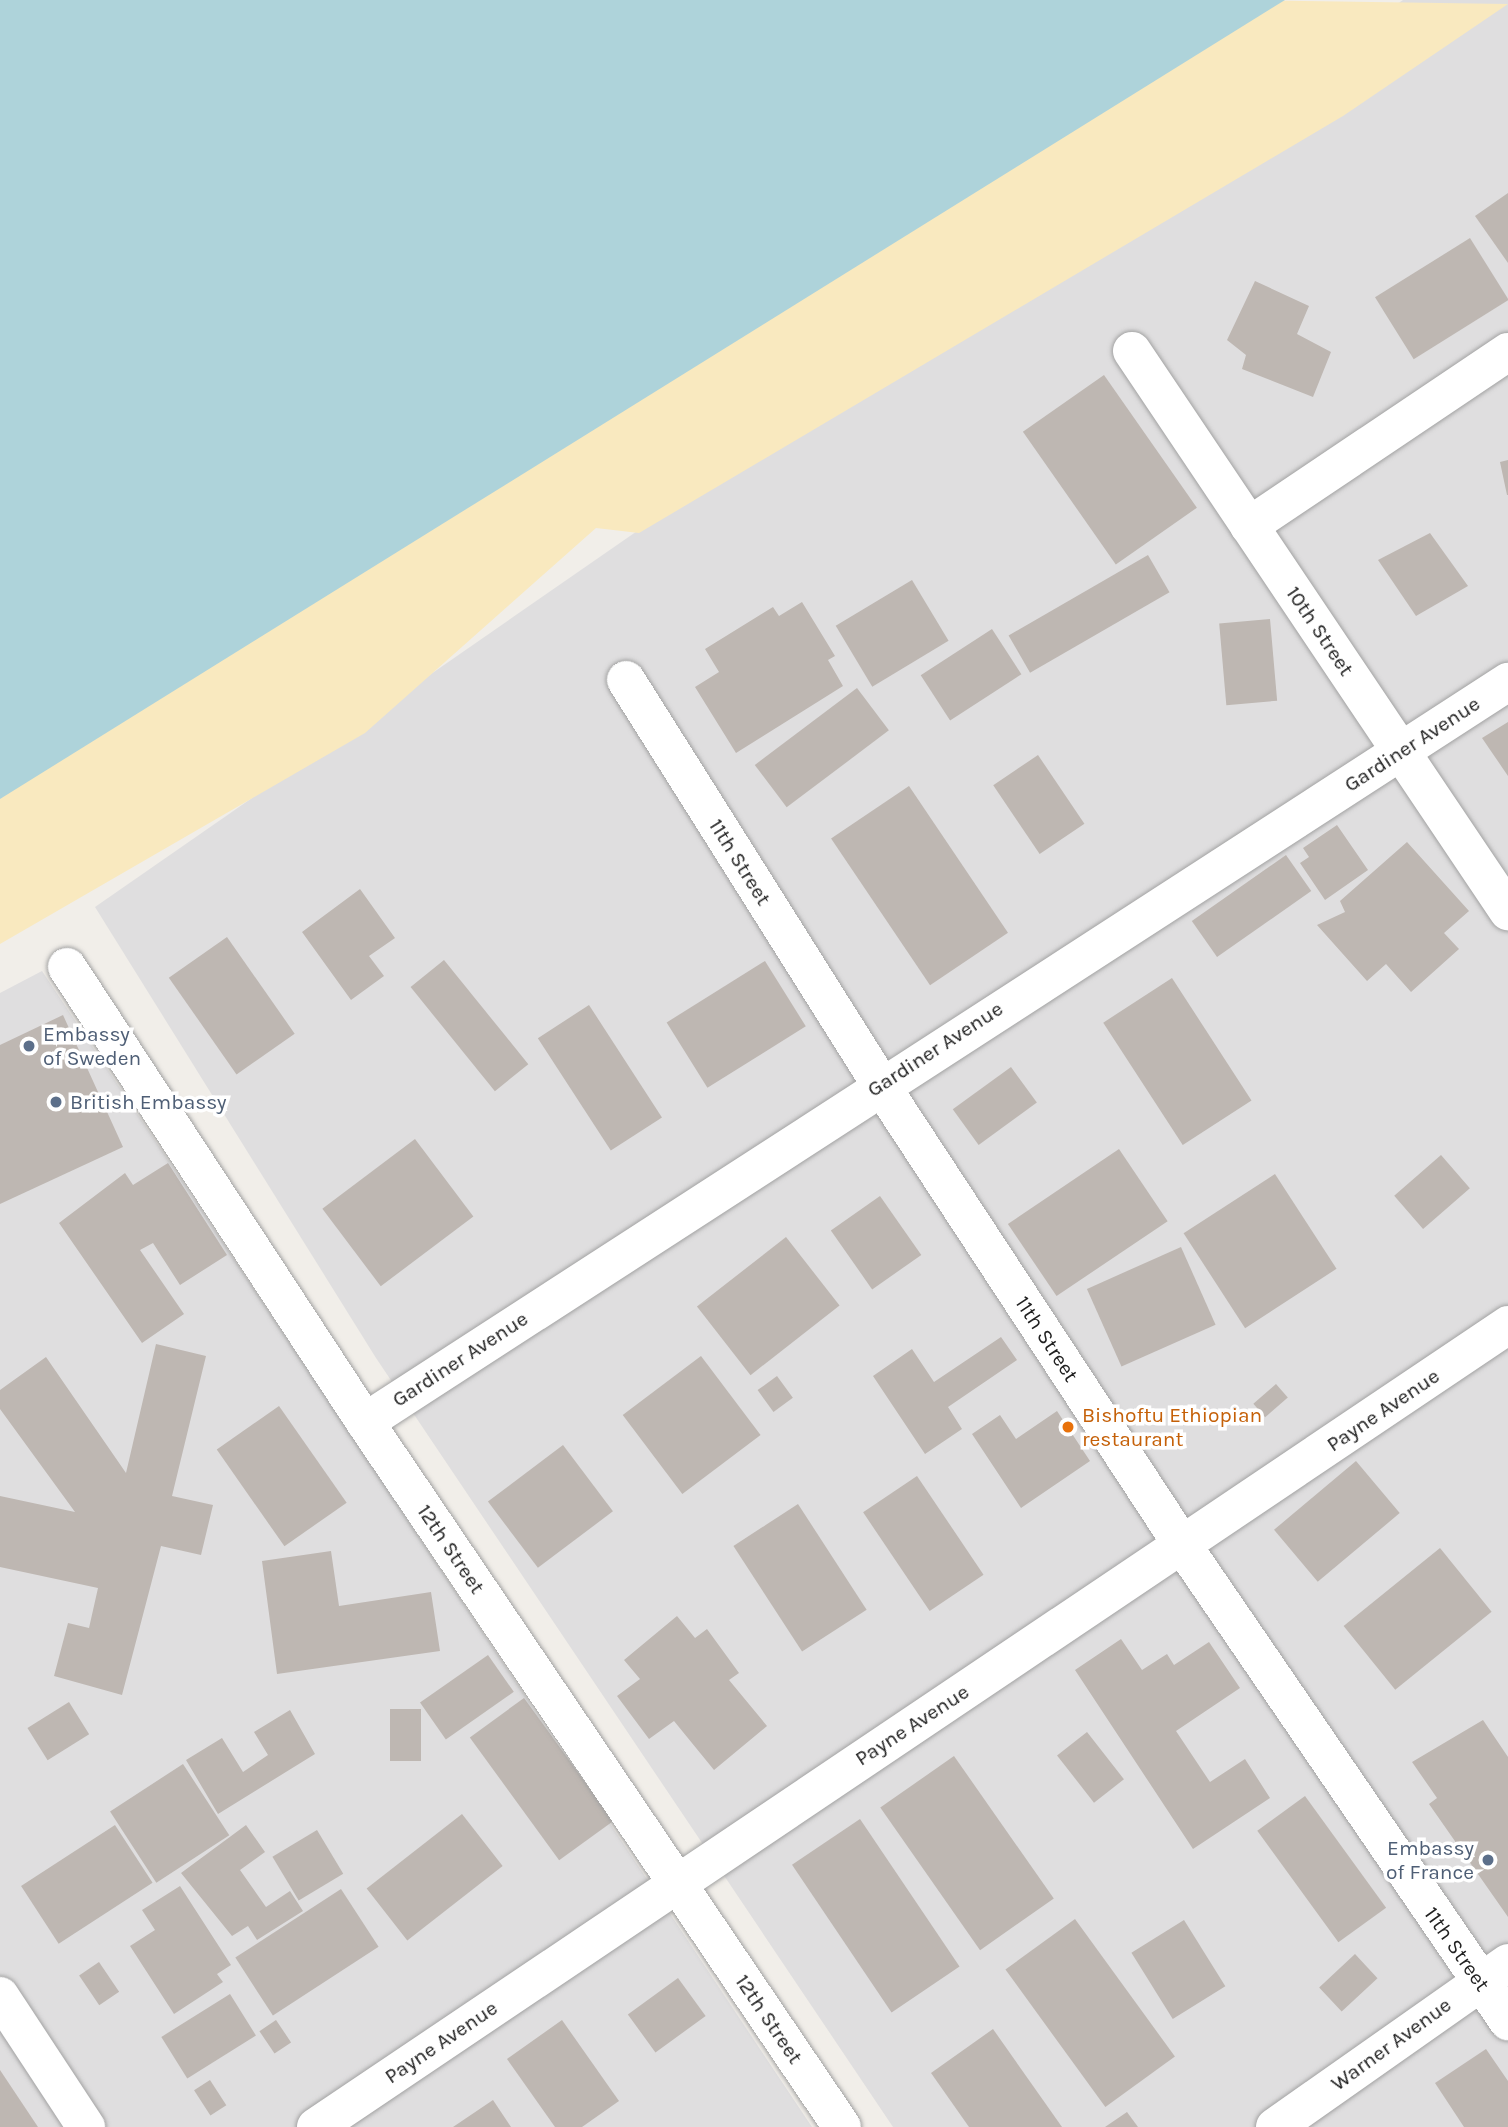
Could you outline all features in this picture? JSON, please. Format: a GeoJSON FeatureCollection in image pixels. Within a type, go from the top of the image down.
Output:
{"type":"FeatureCollection","features":[{"type":"Feature","properties":{"kind":"street","name":"10th Street"},"geometry":{"type":"LineString","coordinates":[[1132,351],[1508,911]]}},
{"type":"Feature","properties":{"kind":"street"},"geometry":{"type":"LineString","coordinates":[[1249,526],[1508,352]]}},
{"type":"Feature","properties":{"kind":"street","name":"11th Street"},"geometry":{"type":"LineString","coordinates":[[626,680],[880,1084],[1183,1546],[1493,1972],[1508,2021]]}},
{"type":"Feature","properties":{"kind":"street","name":"Gardiner Avenue"},"geometry":{"type":"LineString","coordinates":[[365,1422],[880,1084],[1508,682]]}},
{"type":"Feature","properties":{"kind":"street","name":"12th Street"},"geometry":{"type":"LineString","coordinates":[[67,967],[365,1422],[842,2127]]}},
{"type":"Feature","properties":{"kind":"street","name":"Payne Avenue"},"geometry":{"type":"LineString","coordinates":[[316,2127],[676,1881],[1183,1546],[1508,1325]]}},
{"type":"Feature","properties":{"kind":"street","name":"Warner Avenue"},"geometry":{"type":"LineString","coordinates":[[1275,2127],[1493,1972]]}},
{"type":"Feature","properties":{"kind":"street"},"geometry":{"type":"LineString","coordinates":[[0,1996],[86,2127]]}},
{"type":"Feature","properties":{"kind":"shaded area"},"geometry":{"type":"Polygon","coordinates":[[[1403,0],[1508,0],[1508,2127],[893,2127],[376,1358],[95,907],[1403,0]]]}},
{"type":"Feature","properties":{"kind":"shaded area"},"geometry":{"type":"Polygon","coordinates":[[[42,971],[812,2127],[0,2127],[0,993],[42,971]]]}},
{"type":"Feature","properties":{"kind":"sand"},"geometry":{"type":"Polygon","coordinates":[[[1237,0],[1508,4],[1343,116],[639,533],[596,528],[365,733],[0,944],[0,781],[1237,0]]]}},
{"type":"Feature","properties":{"kind":"water"},"geometry":{"type":"Polygon","coordinates":[[[0,0],[1285,0],[0,799],[0,0]]]}},
{"type":"Feature","properties":{"kind":"building"},"geometry":{"type":"Polygon","coordinates":[[[1508,193],[1508,263],[1475,216],[1508,193]]]}},
{"type":"Feature","properties":{"kind":"building"},"geometry":{"type":"Polygon","coordinates":[[[1470,238],[1508,300],[1414,359],[1375,297],[1470,238]]]}},
{"type":"Feature","properties":{"kind":"building"},"geometry":{"type":"Polygon","coordinates":[[[1255,281],[1309,306],[1297,334],[1331,352],[1313,397],[1242,369],[1246,355],[1227,340],[1255,281]]]}},
{"type":"Feature","properties":{"kind":"building"},"geometry":{"type":"Polygon","coordinates":[[[1104,375],[1197,508],[1116,564],[1023,432],[1104,375]]]}},
{"type":"Feature","properties":{"kind":"building"},"geometry":{"type":"Polygon","coordinates":[[[1508,460],[1508,495],[1507,495],[1500,462],[1508,460]]]}},
{"type":"Feature","properties":{"kind":"building"},"geometry":{"type":"Polygon","coordinates":[[[1430,533],[1468,586],[1416,616],[1378,560],[1430,533]]]}},
{"type":"Feature","properties":{"kind":"building"},"geometry":{"type":"Polygon","coordinates":[[[1148,555],[1170,592],[1030,673],[1009,636],[1148,555]]]}},
{"type":"Feature","properties":{"kind":"building"},"geometry":{"type":"Polygon","coordinates":[[[912,580],[949,641],[872,687],[836,626],[912,580]]]}},
{"type":"Feature","properties":{"kind":"building"},"geometry":{"type":"Polygon","coordinates":[[[802,602],[835,656],[828,660],[843,686],[736,753],[695,687],[719,672],[705,649],[773,607],[779,616],[802,602]]]}},
{"type":"Feature","properties":{"kind":"building"},"geometry":{"type":"Polygon","coordinates":[[[1270,619],[1277,701],[1226,705],[1219,623],[1270,619]]]}},
{"type":"Feature","properties":{"kind":"building"},"geometry":{"type":"Polygon","coordinates":[[[992,629],[1021,674],[950,721],[921,675],[992,629]]]}},
{"type":"Feature","properties":{"kind":"building"},"geometry":{"type":"Polygon","coordinates":[[[857,688],[889,730],[787,807],[755,765],[857,688]]]}},
{"type":"Feature","properties":{"kind":"building"},"geometry":{"type":"Polygon","coordinates":[[[1508,722],[1508,776],[1482,738],[1508,722]]]}},
{"type":"Feature","properties":{"kind":"building"},"geometry":{"type":"Polygon","coordinates":[[[1038,755],[1084,824],[1040,854],[993,785],[1038,755]]]}},
{"type":"Feature","properties":{"kind":"building"},"geometry":{"type":"Polygon","coordinates":[[[909,786],[1008,933],[930,985],[831,839],[909,786]]]}},
{"type":"Feature","properties":{"kind":"building"},"geometry":{"type":"Polygon","coordinates":[[[1337,825],[1368,870],[1325,900],[1300,863],[1309,857],[1303,848],[1337,825]]]}},
{"type":"Feature","properties":{"kind":"building"},"geometry":{"type":"Polygon","coordinates":[[[1407,842],[1469,911],[1444,933],[1459,949],[1411,992],[1386,964],[1367,981],[1317,925],[1345,912],[1340,901],[1407,842]]]}},
{"type":"Feature","properties":{"kind":"building"},"geometry":{"type":"Polygon","coordinates":[[[1286,855],[1311,891],[1217,957],[1192,921],[1286,855]]]}},
{"type":"Feature","properties":{"kind":"building"},"geometry":{"type":"Polygon","coordinates":[[[360,889],[395,938],[369,956],[384,976],[351,1000],[302,932],[360,889]]]}},
{"type":"Feature","properties":{"kind":"building"},"geometry":{"type":"Polygon","coordinates":[[[227,937],[295,1034],[237,1074],[169,978],[227,937]]]}},
{"type":"Feature","properties":{"kind":"building"},"geometry":{"type":"Polygon","coordinates":[[[444,960],[528,1064],[495,1091],[411,987],[444,960]]]}},
{"type":"Feature","properties":{"kind":"building"},"geometry":{"type":"Polygon","coordinates":[[[765,961],[806,1026],[707,1088],[667,1022],[765,961]]]}},
{"type":"Feature","properties":{"kind":"building"},"geometry":{"type":"Polygon","coordinates":[[[1172,978],[1252,1100],[1183,1145],[1103,1023],[1172,978]]]}},
{"type":"Feature","properties":{"kind":"building"},"geometry":{"type":"Polygon","coordinates":[[[589,1005],[662,1117],[611,1151],[538,1038],[589,1005]]]}},
{"type":"Feature","properties":{"kind":"building"},"geometry":{"type":"Polygon","coordinates":[[[63,1015],[123,1147],[0,1204],[0,1045],[63,1015]]]}},
{"type":"Feature","properties":{"kind":"building"},"geometry":{"type":"Polygon","coordinates":[[[1011,1067],[1037,1103],[979,1145],[953,1109],[1011,1067]]]}},
{"type":"Feature","properties":{"kind":"building"},"geometry":{"type":"Polygon","coordinates":[[[415,1139],[473,1216],[381,1286],[322,1209],[415,1139]]]}},
{"type":"Feature","properties":{"kind":"building"},"geometry":{"type":"Polygon","coordinates":[[[1119,1149],[1168,1221],[1057,1296],[1008,1224],[1119,1149]]]}},
{"type":"Feature","properties":{"kind":"building"},"geometry":{"type":"Polygon","coordinates":[[[1441,1155],[1470,1188],[1423,1229],[1394,1196],[1441,1155]]]}},
{"type":"Feature","properties":{"kind":"building"},"geometry":{"type":"Polygon","coordinates":[[[168,1163],[227,1255],[180,1285],[153,1243],[140,1250],[184,1314],[142,1343],[59,1223],[125,1173],[133,1185],[168,1163]]]}},
{"type":"Feature","properties":{"kind":"building"},"geometry":{"type":"Polygon","coordinates":[[[1275,1174],[1337,1269],[1245,1328],[1184,1233],[1275,1174]]]}},
{"type":"Feature","properties":{"kind":"building"},"geometry":{"type":"Polygon","coordinates":[[[880,1196],[921,1255],[872,1289],[831,1230],[880,1196]]]}},
{"type":"Feature","properties":{"kind":"building"},"geometry":{"type":"Polygon","coordinates":[[[786,1237],[840,1306],[751,1375],[697,1307],[786,1237]]]}},
{"type":"Feature","properties":{"kind":"building"},"geometry":{"type":"Polygon","coordinates":[[[1181,1247],[1216,1325],[1121,1367],[1087,1289],[1181,1247]]]}},
{"type":"Feature","properties":{"kind":"building"},"geometry":{"type":"Polygon","coordinates":[[[1001,1337],[1017,1360],[948,1407],[962,1429],[925,1454],[873,1376],[912,1349],[934,1382],[1001,1337]]]}},
{"type":"Feature","properties":{"kind":"building"},"geometry":{"type":"Polygon","coordinates":[[[156,1344],[206,1356],[172,1496],[213,1505],[201,1555],[161,1546],[122,1695],[54,1676],[68,1623],[89,1628],[98,1588],[0,1567],[0,1496],[75,1512],[0,1409],[0,1390],[46,1357],[126,1473],[156,1344]]]}},
{"type":"Feature","properties":{"kind":"building"},"geometry":{"type":"Polygon","coordinates":[[[701,1356],[761,1435],[682,1494],[623,1415],[701,1356]]]}},
{"type":"Feature","properties":{"kind":"building"},"geometry":{"type":"Polygon","coordinates":[[[777,1376],[793,1398],[773,1412],[758,1390],[777,1376]]]}},
{"type":"Feature","properties":{"kind":"building"},"geometry":{"type":"Polygon","coordinates":[[[1276,1384],[1288,1398],[1265,1417],[1253,1404],[1276,1384]]]}},
{"type":"Feature","properties":{"kind":"building"},"geometry":{"type":"Polygon","coordinates":[[[279,1406],[347,1503],[284,1546],[217,1450],[279,1406]]]}},
{"type":"Feature","properties":{"kind":"building"},"geometry":{"type":"Polygon","coordinates":[[[1057,1411],[1090,1461],[1021,1508],[972,1434],[1000,1415],[1016,1439],[1057,1411]]]}},
{"type":"Feature","properties":{"kind":"building"},"geometry":{"type":"Polygon","coordinates":[[[563,1445],[613,1511],[538,1568],[488,1502],[563,1445]]]}},
{"type":"Feature","properties":{"kind":"building"},"geometry":{"type":"Polygon","coordinates":[[[1356,1461],[1400,1513],[1318,1582],[1274,1530],[1356,1461]]]}},
{"type":"Feature","properties":{"kind":"building"},"geometry":{"type":"Polygon","coordinates":[[[917,1476],[984,1575],[930,1611],[863,1512],[917,1476]]]}},
{"type":"Feature","properties":{"kind":"building"},"geometry":{"type":"Polygon","coordinates":[[[798,1504],[867,1610],[802,1652],[733,1546],[798,1504]]]}},
{"type":"Feature","properties":{"kind":"building"},"geometry":{"type":"Polygon","coordinates":[[[1440,1548],[1492,1612],[1395,1690],[1344,1626],[1440,1548]]]}},
{"type":"Feature","properties":{"kind":"building"},"geometry":{"type":"Polygon","coordinates":[[[331,1551],[339,1606],[431,1592],[440,1651],[277,1674],[262,1561],[331,1551]]]}},
{"type":"Feature","properties":{"kind":"building"},"geometry":{"type":"Polygon","coordinates":[[[677,1616],[695,1638],[707,1629],[739,1673],[729,1680],[767,1726],[714,1770],[674,1721],[649,1739],[617,1696],[640,1679],[624,1660],[677,1616]]]}},
{"type":"Feature","properties":{"kind":"building"},"geometry":{"type":"Polygon","coordinates":[[[1121,1639],[1142,1670],[1167,1654],[1174,1665],[1209,1642],[1240,1688],[1176,1731],[1210,1782],[1245,1759],[1270,1798],[1193,1849],[1075,1670],[1121,1639]]]}},
{"type":"Feature","properties":{"kind":"building"},"geometry":{"type":"Polygon","coordinates":[[[488,1655],[514,1692],[446,1739],[420,1703],[488,1655]]]}},
{"type":"Feature","properties":{"kind":"building"},"geometry":{"type":"Polygon","coordinates":[[[524,1698],[613,1821],[559,1860],[470,1737],[524,1698]]]}},
{"type":"Feature","properties":{"kind":"building"},"geometry":{"type":"Polygon","coordinates":[[[69,1702],[89,1734],[48,1760],[27,1728],[69,1702]]]}},
{"type":"Feature","properties":{"kind":"building"},"geometry":{"type":"Polygon","coordinates":[[[390,1709],[421,1709],[421,1761],[390,1761],[390,1709]]]}},
{"type":"Feature","properties":{"kind":"building"},"geometry":{"type":"Polygon","coordinates":[[[290,1710],[315,1754],[218,1814],[186,1760],[222,1738],[243,1772],[268,1755],[254,1732],[290,1710]]]}},
{"type":"Feature","properties":{"kind":"building","name":"Embassy of France"},"geometry":{"type":"Polygon","coordinates":[[[1483,1720],[1508,1757],[1508,1917],[1429,1804],[1437,1798],[1412,1762],[1483,1720]]]}},
{"type":"Feature","properties":{"kind":"building"},"geometry":{"type":"Polygon","coordinates":[[[1087,1732],[1124,1779],[1094,1803],[1057,1755],[1087,1732]]]}},
{"type":"Feature","properties":{"kind":"building"},"geometry":{"type":"Polygon","coordinates":[[[954,1756],[1054,1899],[980,1950],[880,1808],[954,1756]]]}},
{"type":"Feature","properties":{"kind":"building"},"geometry":{"type":"Polygon","coordinates":[[[183,1764],[229,1835],[156,1883],[110,1811],[183,1764]]]}},
{"type":"Feature","properties":{"kind":"building"},"geometry":{"type":"Polygon","coordinates":[[[1305,1796],[1386,1908],[1338,1942],[1257,1831],[1305,1796]]]}},
{"type":"Feature","properties":{"kind":"building"},"geometry":{"type":"Polygon","coordinates":[[[462,1814],[503,1866],[407,1941],[367,1888],[462,1814]]]}},
{"type":"Feature","properties":{"kind":"building"},"geometry":{"type":"Polygon","coordinates":[[[860,1819],[960,1967],[892,2012],[792,1865],[860,1819]]]}},
{"type":"Feature","properties":{"kind":"building"},"geometry":{"type":"Polygon","coordinates":[[[115,1825],[153,1883],[59,1944],[21,1886],[115,1825]]]}},
{"type":"Feature","properties":{"kind":"building"},"geometry":{"type":"Polygon","coordinates":[[[246,1825],[265,1852],[240,1870],[266,1907],[290,1891],[303,1911],[257,1940],[248,1926],[232,1936],[181,1873],[246,1825]]]}},
{"type":"Feature","properties":{"kind":"building"},"geometry":{"type":"Polygon","coordinates":[[[317,1830],[343,1874],[299,1900],[272,1857],[317,1830]]]}},
{"type":"Feature","properties":{"kind":"building"},"geometry":{"type":"Polygon","coordinates":[[[180,1886],[231,1965],[217,1974],[223,1982],[174,2014],[130,1946],[155,1930],[142,1910],[180,1886]]]}},
{"type":"Feature","properties":{"kind":"building"},"geometry":{"type":"Polygon","coordinates":[[[341,1889],[379,1947],[273,2015],[235,1958],[341,1889]]]}},
{"type":"Feature","properties":{"kind":"building"},"geometry":{"type":"Polygon","coordinates":[[[1075,1919],[1175,2057],[1105,2107],[1005,1970],[1075,1919]]]}},
{"type":"Feature","properties":{"kind":"building"},"geometry":{"type":"Polygon","coordinates":[[[1184,1920],[1225,1986],[1173,2019],[1131,1953],[1184,1920]]]}},
{"type":"Feature","properties":{"kind":"building"},"geometry":{"type":"Polygon","coordinates":[[[1355,1954],[1378,1978],[1342,2012],[1319,1987],[1355,1954]]]}},
{"type":"Feature","properties":{"kind":"building"},"geometry":{"type":"Polygon","coordinates":[[[99,1962],[119,1992],[99,2005],[79,1975],[99,1962]]]}},
{"type":"Feature","properties":{"kind":"building"},"geometry":{"type":"Polygon","coordinates":[[[678,1978],[706,2016],[655,2052],[628,2014],[678,1978]]]}},
{"type":"Feature","properties":{"kind":"building"},"geometry":{"type":"Polygon","coordinates":[[[230,1994],[256,2036],[187,2078],[161,2037],[230,1994]]]}},
{"type":"Feature","properties":{"kind":"building"},"geometry":{"type":"Polygon","coordinates":[[[276,2020],[291,2042],[275,2054],[259,2031],[276,2020]]]}},
{"type":"Feature","properties":{"kind":"building"},"geometry":{"type":"Polygon","coordinates":[[[562,2020],[619,2101],[582,2127],[555,2127],[507,2059],[562,2020]]]}},
{"type":"Feature","properties":{"kind":"building"},"geometry":{"type":"Polygon","coordinates":[[[993,2029],[1062,2127],[969,2127],[931,2073],[993,2029]]]}},
{"type":"Feature","properties":{"kind":"building"},"geometry":{"type":"Polygon","coordinates":[[[1486,2049],[1508,2081],[1508,2127],[1464,2127],[1435,2083],[1486,2049]]]}},
{"type":"Feature","properties":{"kind":"building"},"geometry":{"type":"Polygon","coordinates":[[[0,2070],[38,2127],[0,2127],[0,2070]]]}},
{"type":"Feature","properties":{"kind":"building"},"geometry":{"type":"Polygon","coordinates":[[[210,2080],[226,2105],[210,2116],[194,2090],[210,2080]]]}},
{"type":"Feature","properties":{"kind":"building"},"geometry":{"type":"Polygon","coordinates":[[[493,2100],[511,2127],[453,2127],[493,2100]]]}},
{"type":"Feature","properties":{"kind":"building"},"geometry":{"type":"Polygon","coordinates":[[[1127,2112],[1138,2127],[1105,2127],[1127,2112]]]}},
{"type":"Feature","properties":{"kind":"place","name":"Embassy of Sweden"},"geometry":{"type":"Point","coordinates":[29,1046]}},
{"type":"Feature","properties":{"kind":"place","name":"British Embassy"},"geometry":{"type":"Point","coordinates":[56,1102]}},
{"type":"Feature","properties":{"kind":"place","name":"Bishoftu Ethiopian restaurant"},"geometry":{"type":"Point","coordinates":[1068,1427]}},
{"type":"Feature","properties":{"kind":"place","name":"Embassy of France"},"geometry":{"type":"Point","coordinates":[1488,1860]}}]}
